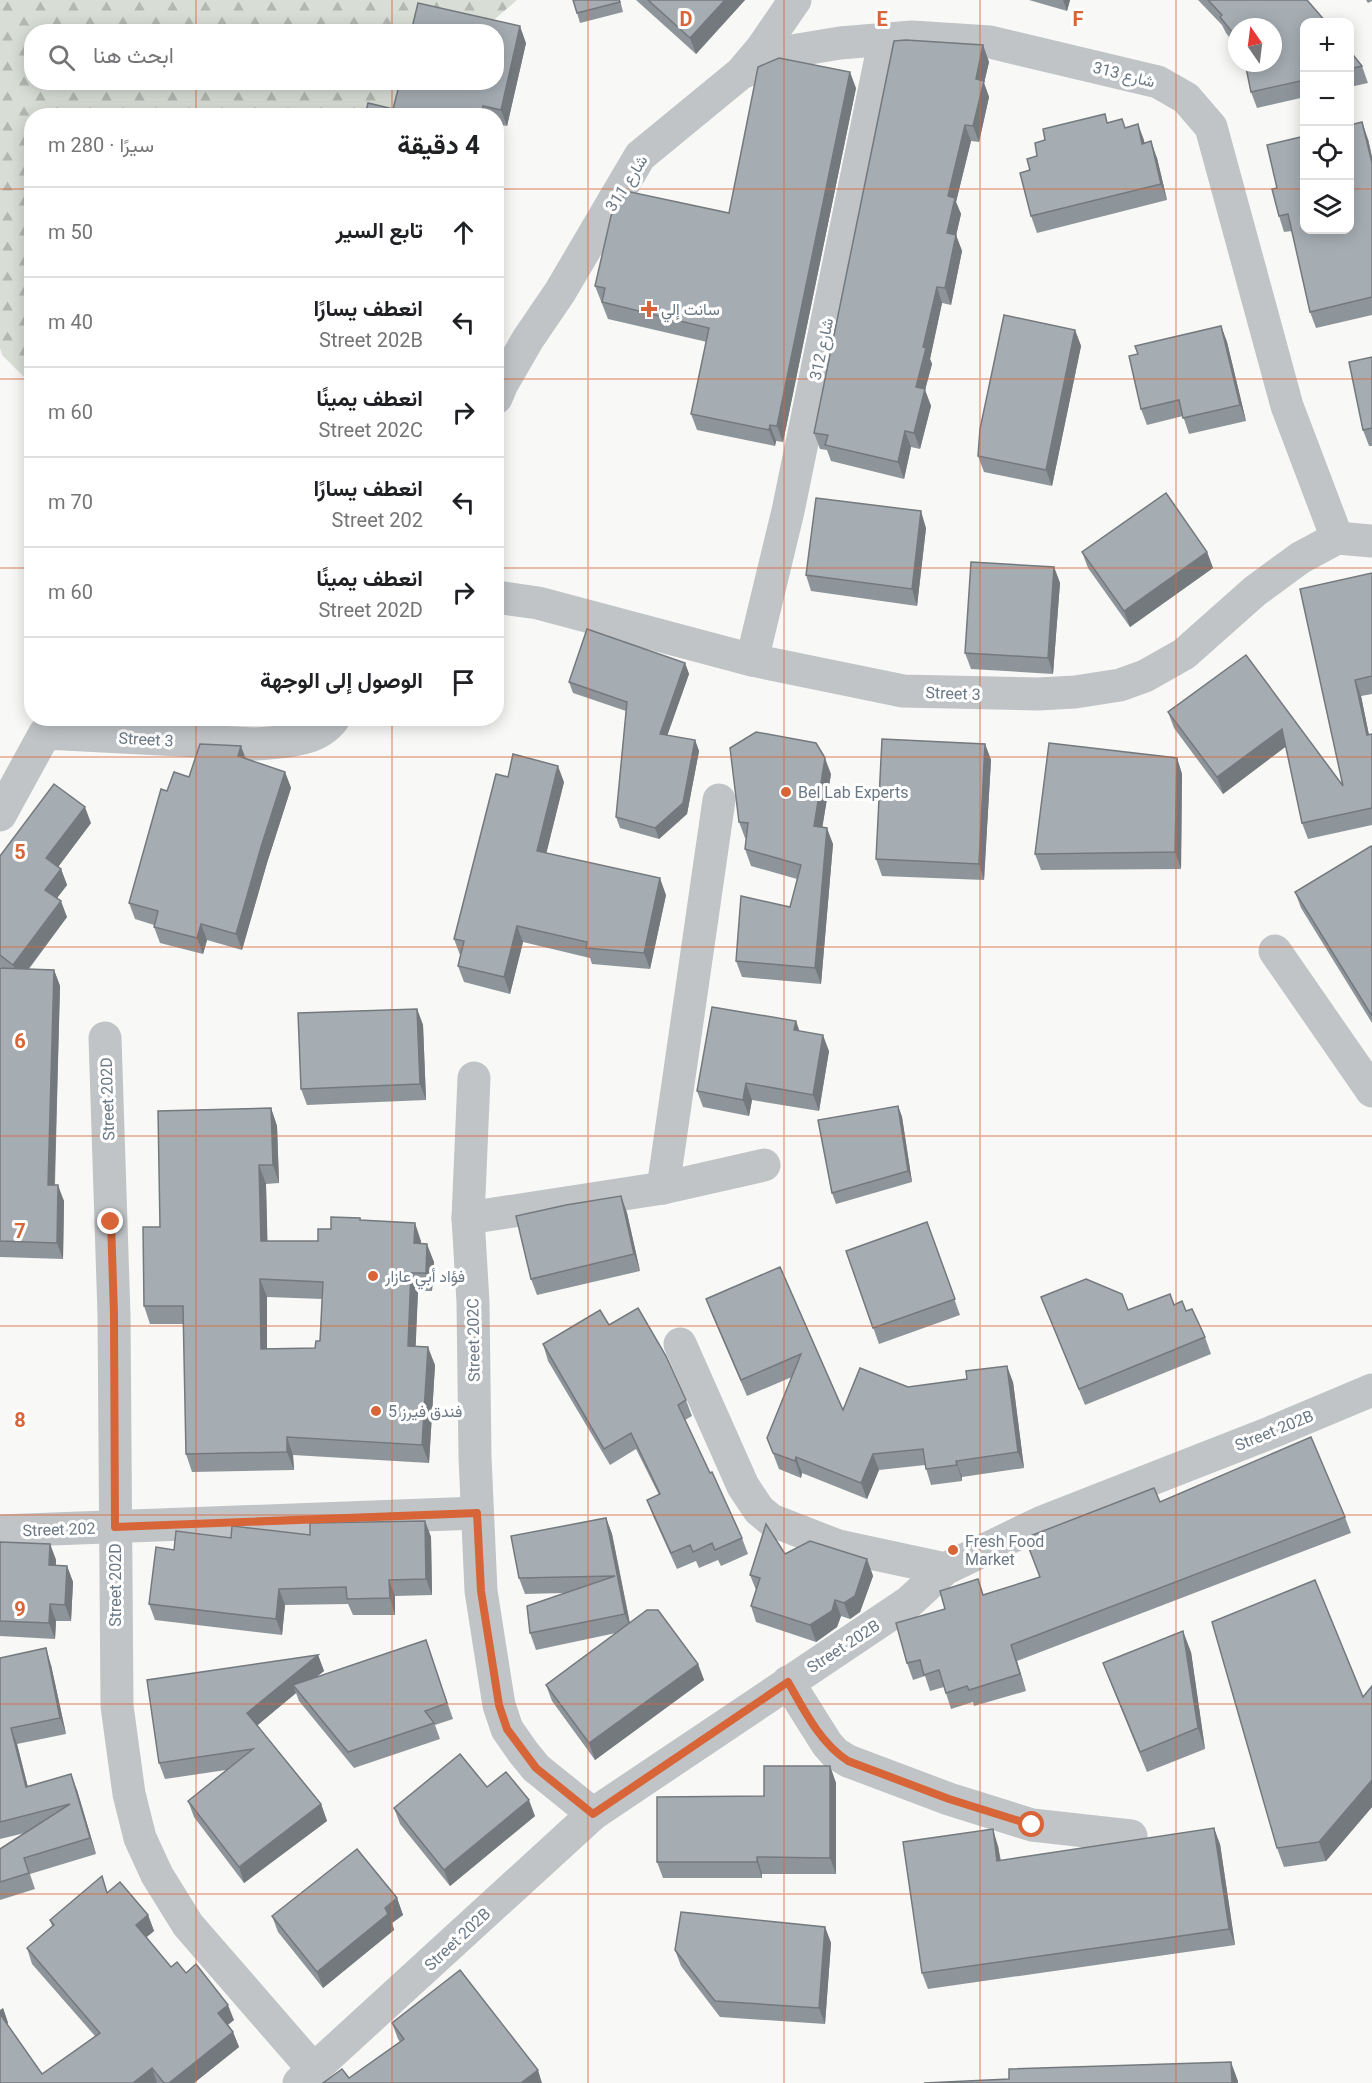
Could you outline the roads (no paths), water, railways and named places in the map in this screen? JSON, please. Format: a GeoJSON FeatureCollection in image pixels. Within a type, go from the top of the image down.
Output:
{"type":"FeatureCollection","features":[{"type":"Feature","properties":{"kind":"street","name":"شارع 311"},"geometry":{"type":"LineString","coordinates":[[504,381],[528,339],[560,292],[640,156],[741,73],[762,48],[795,0]]}},
{"type":"Feature","properties":{"kind":"street","name":"شارع 313"},"geometry":{"type":"LineString","coordinates":[[741,73],[792,51],[885,38],[912,37],[990,42],[1158,82],[1186,98],[1211,127],[1287,406],[1337,538]]}},
{"type":"Feature","properties":{"kind":"street","name":"شارع 312"},"geometry":{"type":"LineString","coordinates":[[752,660],[788,511],[885,38]]}},
{"type":"Feature","properties":{"kind":"street"},"geometry":{"type":"LineString","coordinates":[[1337,538],[1372,541]]}},
{"type":"Feature","properties":{"kind":"street","name":"Street 3"},"geometry":{"type":"LineString","coordinates":[[504,598],[537,603],[752,660],[903,691],[1038,694],[1075,692],[1120,685],[1145,676],[1184,654],[1273,577],[1300,558],[1337,538]]}},
{"type":"Feature","properties":{"kind":"street","name":"Street 3"},"geometry":{"type":"LineString","coordinates":[[0,815],[47,726],[256,744],[313,735],[327,726]]}},
{"type":"Feature","properties":{"kind":"street"},"geometry":{"type":"LineString","coordinates":[[663,1188],[719,800]]}},
{"type":"Feature","properties":{"kind":"street"},"geometry":{"type":"LineString","coordinates":[[1275,951],[1372,1091]]}},
{"type":"Feature","properties":{"kind":"street","name":"Street 202D"},"geometry":{"type":"LineString","coordinates":[[105,1038],[114,1314],[117,1706],[129,1794],[140,1838],[157,1875],[188,1925],[306,2077]]}},
{"type":"Feature","properties":{"kind":"street","name":"Street 202C"},"geometry":{"type":"LineString","coordinates":[[474,1078],[468,1218],[473,1302],[477,1513],[481,1591],[499,1705],[507,1729],[536,1768],[593,1814]]}},
{"type":"Feature","properties":{"kind":"street"},"geometry":{"type":"LineString","coordinates":[[468,1218],[663,1188],[764,1165]]}},
{"type":"Feature","properties":{"kind":"street"},"geometry":{"type":"LineString","coordinates":[[680,1344],[743,1486],[759,1510],[771,1520],[838,1546],[945,1569]]}},
{"type":"Feature","properties":{"kind":"street","name":"Street 202B"},"geometry":{"type":"LineString","coordinates":[[306,2077],[593,1814],[909,1602],[945,1569],[1042,1522],[1272,1432],[1372,1390]]}},
{"type":"Feature","properties":{"kind":"street","name":"Street 202"},"geometry":{"type":"LineString","coordinates":[[0,1531],[477,1513]]}},
{"type":"Feature","properties":{"kind":"street"},"geometry":{"type":"LineString","coordinates":[[788,1682],[827,1744],[835,1753],[848,1761],[949,1799],[1032,1825],[1131,1836]]}},
{"type":"Feature","properties":{"kind":"place","name":"سانت إلي"},"geometry":{"type":"Point","coordinates":[649,309]}},
{"type":"Feature","properties":{"kind":"place","name":"Bel Lab Experts"},"geometry":{"type":"Point","coordinates":[786,792]}},
{"type":"Feature","properties":{"kind":"place","name":"فؤاد أبي عازار"},"geometry":{"type":"Point","coordinates":[373,1276]}},
{"type":"Feature","properties":{"kind":"place","name":"فندق فيرز 5"},"geometry":{"type":"Point","coordinates":[376,1411]}},
{"type":"Feature","properties":{"kind":"place","name":"Fresh Food Market"},"geometry":{"type":"Point","coordinates":[953,1550]}}]}
